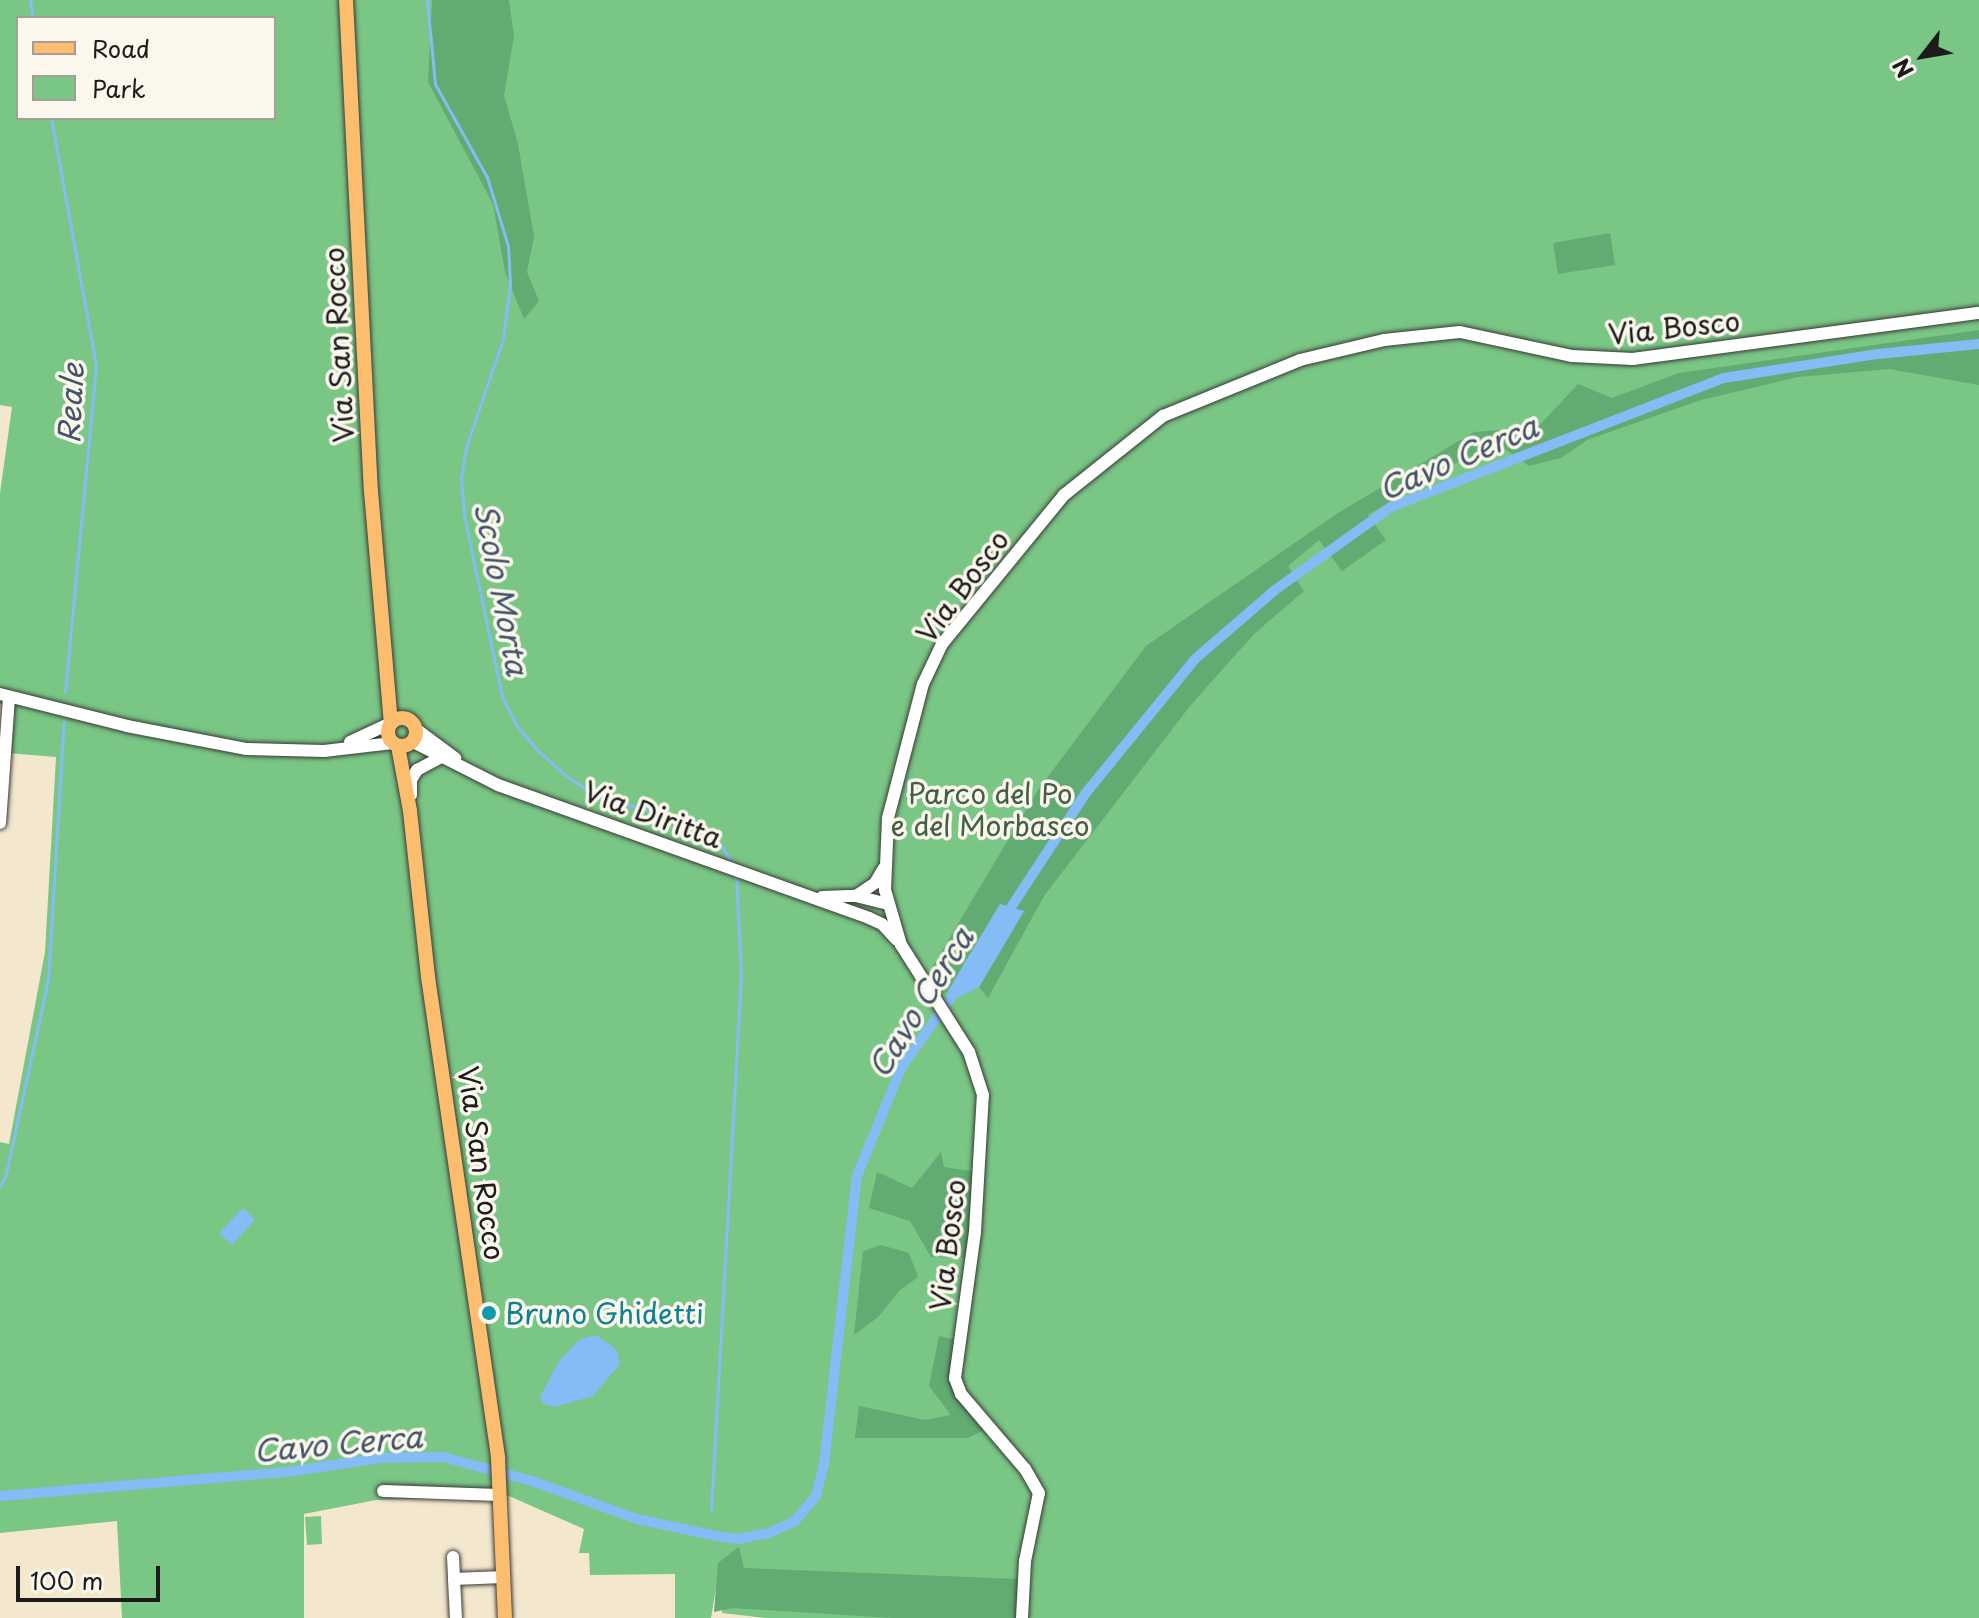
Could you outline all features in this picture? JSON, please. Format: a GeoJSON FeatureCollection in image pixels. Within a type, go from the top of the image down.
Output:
{"type":"FeatureCollection","features":[{"type":"Feature","properties":{"kind":"main road","name":"Via San Rocco"},"geometry":{"type":"LineString","coordinates":[[346,0],[373,522],[388,687],[396,720],[388,731],[405,740]]}},
{"type":"Feature","properties":{"kind":"main road"},"geometry":{"type":"LineString","coordinates":[[396,720],[411,721],[405,740]]}},
{"type":"Feature","properties":{"kind":"main road","name":"Via San Rocco"},"geometry":{"type":"LineString","coordinates":[[405,740],[411,780]]}},
{"type":"Feature","properties":{"kind":"main road","name":"Via San Rocco"},"geometry":{"type":"LineString","coordinates":[[405,740],[428,977],[498,1458],[505,1618]]}},
{"type":"Feature","properties":{"kind":"street","name":"Via Bosco"},"geometry":{"type":"LineString","coordinates":[[1022,1618],[1025,1561],[1039,1493],[1025,1469],[961,1394],[955,1378],[975,1232],[984,1115],[979,1074],[954,1027],[901,945],[889,904],[885,867],[888,818],[910,728],[923,684],[942,644],[1064,495],[1163,416],[1300,360],[1384,340],[1460,332],[1572,356],[1633,359],[1979,313]]}},
{"type":"Feature","properties":{"kind":"street"},"geometry":{"type":"LineString","coordinates":[[0,823],[4,696],[127,726],[247,749],[282,752],[405,740]]}},
{"type":"Feature","properties":{"kind":"street"},"geometry":{"type":"LineString","coordinates":[[340,747],[396,720]]}},
{"type":"Feature","properties":{"kind":"street","name":"Via Diritta"},"geometry":{"type":"LineString","coordinates":[[405,740],[479,777]]}},
{"type":"Feature","properties":{"kind":"street","name":"Via Diritta"},"geometry":{"type":"LineString","coordinates":[[405,740],[479,777],[869,918],[889,929],[901,945]]}},
{"type":"Feature","properties":{"kind":"street"},"geometry":{"type":"LineString","coordinates":[[411,780],[424,763],[441,757]]}},
{"type":"Feature","properties":{"kind":"street","name":"Via San Rocco"},"geometry":{"type":"LineString","coordinates":[[410,811],[411,780]]}},
{"type":"Feature","properties":{"kind":"street"},"geometry":{"type":"LineString","coordinates":[[856,896],[875,883],[885,867]]}},
{"type":"Feature","properties":{"kind":"street","name":"Via Diritta"},"geometry":{"type":"LineString","coordinates":[[811,896],[856,896],[889,904]]}},
{"type":"Feature","properties":{"kind":"street"},"geometry":{"type":"LineString","coordinates":[[869,918],[889,904]]}},
{"type":"Feature","properties":{"kind":"street"},"geometry":{"type":"LineString","coordinates":[[383,1491],[500,1492]]}},
{"type":"Feature","properties":{"kind":"street"},"geometry":{"type":"LineString","coordinates":[[453,1557],[456,1618]]}},
{"type":"Feature","properties":{"kind":"street"},"geometry":{"type":"LineString","coordinates":[[454,1579],[503,1577]]}},
{"type":"Feature","properties":{"kind":"green space","name":"Parco del Po e del Morbasco"},"geometry":{"type":"Polygon","coordinates":[[[0,0],[1979,0],[1979,1618],[766,1618],[722,1613],[723,1584],[717,1582],[711,1618],[675,1618],[675,1574],[590,1575],[589,1553],[579,1553],[584,1529],[509,1496],[376,1500],[304,1514],[304,1618],[122,1618],[117,1521],[0,1533],[0,1142],[9,1144],[45,952],[56,757],[7,753],[10,707],[0,704],[0,493],[12,407],[0,405],[0,0]]]}},
{"type":"Feature","properties":{"kind":"green space"},"geometry":{"type":"Polygon","coordinates":[[[432,0],[509,0],[514,36],[504,95],[518,144],[534,237],[527,272],[539,301],[524,319],[505,272],[493,204],[428,82],[432,0]]]}},
{"type":"Feature","properties":{"kind":"green space"},"geometry":{"type":"Polygon","coordinates":[[[1610,233],[1615,265],[1558,274],[1553,243],[1610,233]]]}},
{"type":"Feature","properties":{"kind":"green space"},"geometry":{"type":"Polygon","coordinates":[[[1979,330],[1979,385],[1889,369],[1798,377],[1701,400],[1587,440],[1561,458],[1529,466],[1498,444],[1454,464],[1368,515],[1386,540],[1342,571],[1319,540],[1288,566],[1304,591],[1254,634],[1190,706],[1044,896],[988,998],[979,987],[1024,911],[1000,904],[948,991],[937,998],[925,979],[1038,790],[1146,646],[1338,513],[1474,432],[1538,427],[1578,384],[1612,398],[1679,373],[1979,330]]]}},
{"type":"Feature","properties":{"kind":"green space"},"geometry":{"type":"Polygon","coordinates":[[[941,1152],[944,1167],[977,1172],[965,1258],[931,1257],[910,1221],[869,1208],[877,1172],[912,1188],[941,1152]]]}},
{"type":"Feature","properties":{"kind":"green space"},"geometry":{"type":"Polygon","coordinates":[[[881,1245],[909,1253],[918,1277],[899,1291],[878,1317],[854,1335],[863,1251],[881,1245]]]}},
{"type":"Feature","properties":{"kind":"green space"},"geometry":{"type":"Polygon","coordinates":[[[939,1336],[957,1340],[954,1379],[990,1427],[968,1438],[855,1438],[859,1406],[925,1420],[951,1415],[929,1386],[939,1336]]]}},
{"type":"Feature","properties":{"kind":"green space"},"geometry":{"type":"Polygon","coordinates":[[[321,1516],[322,1544],[307,1545],[305,1517],[321,1516]]]}},
{"type":"Feature","properties":{"kind":"green space"},"geometry":{"type":"Polygon","coordinates":[[[739,1547],[744,1568],[1019,1579],[1020,1618],[894,1618],[733,1608],[714,1612],[718,1563],[739,1547]]]}},
{"type":"Feature","properties":{"kind":"water"},"geometry":{"type":"Polygon","coordinates":[[[1000,904],[1024,911],[979,987],[957,998],[948,991],[1000,904]]]}},
{"type":"Feature","properties":{"kind":"water"},"geometry":{"type":"Polygon","coordinates":[[[243,1208],[255,1220],[232,1245],[219,1233],[243,1208]]]}},
{"type":"Feature","properties":{"kind":"water"},"geometry":{"type":"Polygon","coordinates":[[[596,1335],[617,1350],[620,1364],[593,1396],[555,1407],[544,1404],[540,1397],[559,1361],[580,1339],[596,1335]]]}},
{"type":"Feature","properties":{"kind":"waterway","name":"Reale"},"geometry":{"type":"LineString","coordinates":[[30,0],[33,16]]}},
{"type":"Feature","properties":{"kind":"waterway","name":"Scolo Morta"},"geometry":{"type":"LineString","coordinates":[[427,0],[435,84],[487,177],[508,246],[510,285],[503,339],[466,447],[461,478],[464,515],[502,697],[517,726],[537,750],[569,778],[600,798],[675,817],[705,830],[720,844],[733,865]]}},
{"type":"Feature","properties":{"kind":"waterway","name":"Reale"},"geometry":{"type":"LineString","coordinates":[[51,120],[96,365],[65,693]]}},
{"type":"Feature","properties":{"kind":"waterway","name":"Cavo Cerca"},"geometry":{"type":"LineString","coordinates":[[1004,918],[1085,794],[1195,659],[1275,590],[1391,507],[1724,378],[1878,354],[1979,344]]}},
{"type":"Feature","properties":{"kind":"waterway","name":"Reale"},"geometry":{"type":"LineString","coordinates":[[0,1186],[6,1174],[48,979],[64,721]]}},
{"type":"Feature","properties":{"kind":"waterway","name":"Scolo Morta"},"geometry":{"type":"LineString","coordinates":[[711,1511],[741,974],[736,876]]}},
{"type":"Feature","properties":{"kind":"waterway","name":"Cavo Cerca"},"geometry":{"type":"LineString","coordinates":[[0,1496],[287,1472],[380,1458],[443,1457],[532,1481],[637,1519],[716,1536],[738,1539],[769,1533],[795,1521],[816,1496],[824,1464],[857,1176],[901,1068],[960,985]]}},
{"type":"Feature","properties":{"kind":"place","name":"Bruno Ghidetti"},"geometry":{"type":"Point","coordinates":[489,1313]}}]}
